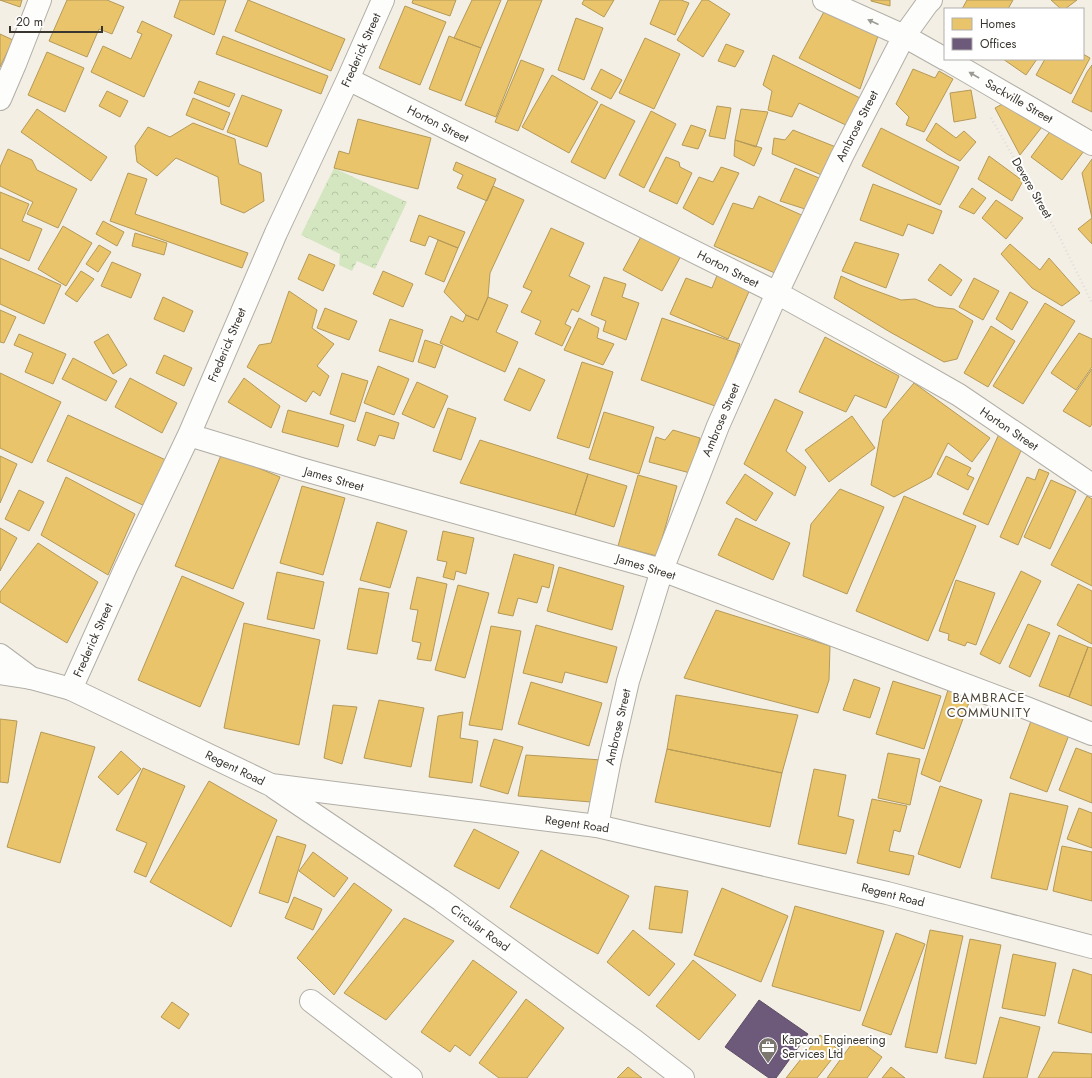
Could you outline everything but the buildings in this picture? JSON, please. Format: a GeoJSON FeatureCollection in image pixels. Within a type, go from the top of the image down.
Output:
{"type":"FeatureCollection","features":[{"type":"Feature","properties":{"kind":"street"},"geometry":{"type":"LineString","coordinates":[[0,98],[40,0]]}},
{"type":"Feature","properties":{"kind":"street","name":"Frederick Street"},"geometry":{"type":"LineString","coordinates":[[71,690],[126,567],[189,435],[276,233],[383,0]]}},
{"type":"Feature","properties":{"kind":"street","name":"Sackville Street"},"geometry":{"type":"LineString","coordinates":[[824,0],[904,36],[944,58]]}},
{"type":"Feature","properties":{"kind":"street","name":"Ambrose Street"},"geometry":{"type":"LineString","coordinates":[[597,826],[610,759],[628,681],[662,570],[718,426],[777,293],[842,156],[904,36],[928,1]]}},
{"type":"Feature","properties":{"kind":"street","name":"Sackville Street"},"geometry":{"type":"LineString","coordinates":[[947,60],[1092,144]]}},
{"type":"Feature","properties":{"kind":"street","name":"Horton Street"},"geometry":{"type":"LineString","coordinates":[[348,79],[777,293],[959,395],[1092,485]]}},
{"type":"Feature","properties":{"kind":"street","name":"James Street"},"geometry":{"type":"LineString","coordinates":[[189,435],[309,472],[662,570],[1092,734]]}},
{"type":"Feature","properties":{"kind":"street"},"geometry":{"type":"LineString","coordinates":[[0,655],[31,678]]}},
{"type":"Feature","properties":{"kind":"street"},"geometry":{"type":"LineString","coordinates":[[0,673],[31,678],[71,690]]}},
{"type":"Feature","properties":{"kind":"street","name":"Regent Road"},"geometry":{"type":"LineString","coordinates":[[71,690],[271,786],[597,826],[887,893],[1092,947]]}},
{"type":"Feature","properties":{"kind":"street","name":"Circular Road"},"geometry":{"type":"LineString","coordinates":[[271,786],[441,900],[635,1041],[683,1078]]}},
{"type":"Feature","properties":{"kind":"street"},"geometry":{"type":"LineString","coordinates":[[311,1000],[411,1078]]}},
{"type":"Feature","properties":{"kind":"path","name":"Devere Street"},"geometry":{"type":"LineString","coordinates":[[990,114],[1059,236],[1092,304]]}},
{"type":"Feature","properties":{"kind":"green space"},"geometry":{"type":"Polygon","coordinates":[[[334,168],[407,202],[375,269],[357,261],[352,271],[339,265],[340,254],[301,235],[334,168]]]}},
{"type":"Feature","properties":{"kind":"place","name":"Kapcon Engineering Services Ltd"},"geometry":{"type":"Point","coordinates":[768,1064]}},
{"type":"Feature","properties":{"kind":"district","name":"BAMBRACE COMMUNITY"},"geometry":{"type":"Point","coordinates":[989,704]}}]}
